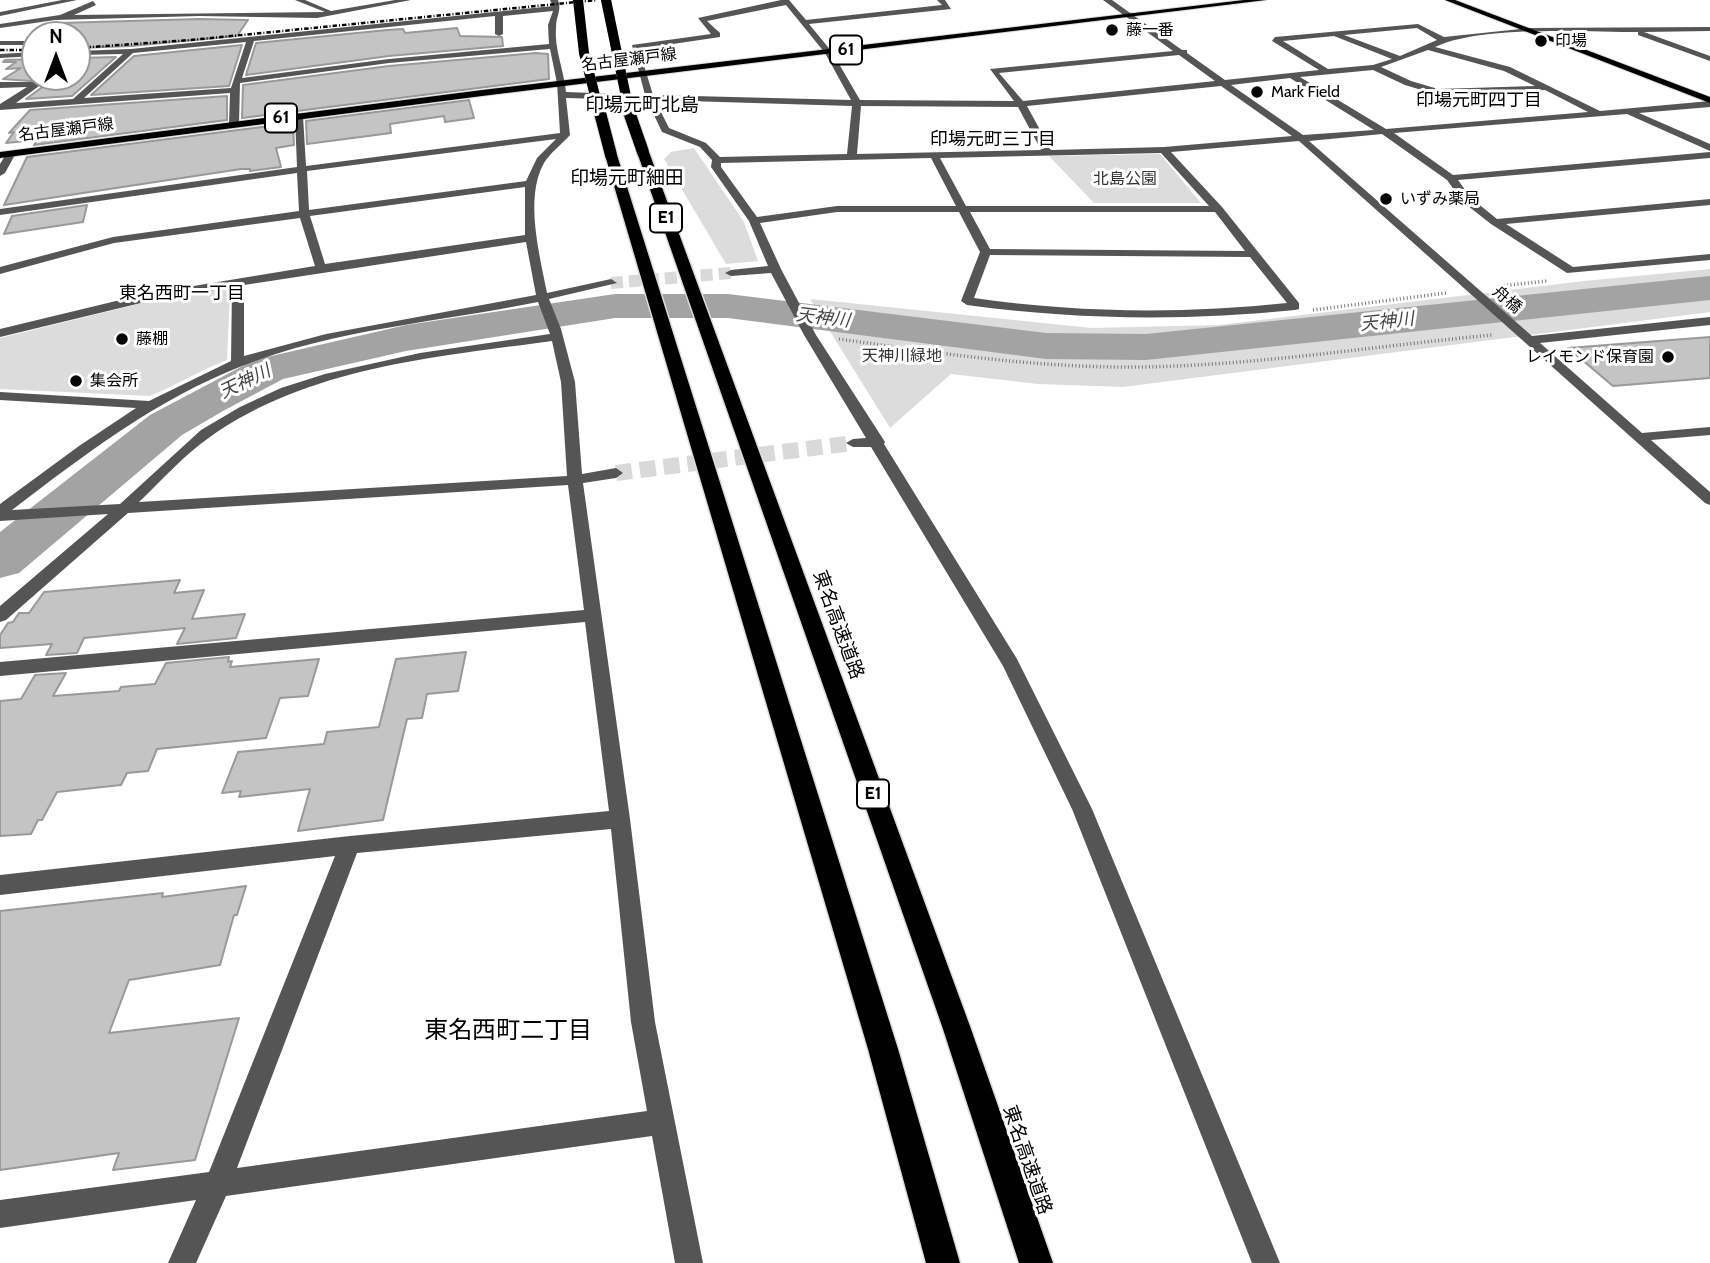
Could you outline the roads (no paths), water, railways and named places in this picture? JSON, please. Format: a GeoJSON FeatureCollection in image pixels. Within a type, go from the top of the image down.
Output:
{"type":"FeatureCollection","features":[{"type":"Feature","properties":{"kind":"highway","name":"E1"},"geometry":{"type":"LineString","coordinates":[[578,0],[584,53],[611,155],[883,1049],[943,1263]]}},
{"type":"Feature","properties":{"kind":"highway","name":"東名高速道路"},"geometry":{"type":"LineString","coordinates":[[606,0],[627,105],[643,152],[957,1029],[1036,1263]]}},
{"type":"Feature","properties":{"kind":"main road","name":"名古屋瀬戸線"},"geometry":{"type":"LineString","coordinates":[[0,155],[561,83],[1262,0]]}},
{"type":"Feature","properties":{"kind":"main road"},"geometry":{"type":"LineString","coordinates":[[1449,0],[1710,102]]}},
{"type":"Feature","properties":{"kind":"street"},"geometry":{"type":"LineString","coordinates":[[0,6],[34,0]]}},
{"type":"Feature","properties":{"kind":"street"},"geometry":{"type":"LineString","coordinates":[[0,13],[73,0]]}},
{"type":"Feature","properties":{"kind":"street"},"geometry":{"type":"LineString","coordinates":[[299,0],[335,13]]}},
{"type":"Feature","properties":{"kind":"street"},"geometry":{"type":"LineString","coordinates":[[53,18],[194,14],[256,18],[317,16],[407,0]]}},
{"type":"Feature","properties":{"kind":"street"},"geometry":{"type":"LineString","coordinates":[[286,25],[541,0]]}},
{"type":"Feature","properties":{"kind":"street"},"geometry":{"type":"LineString","coordinates":[[802,23],[948,7],[941,0]]}},
{"type":"Feature","properties":{"kind":"street"},"geometry":{"type":"LineString","coordinates":[[1096,0],[1115,12],[1130,16]]}},
{"type":"Feature","properties":{"kind":"street"},"geometry":{"type":"LineString","coordinates":[[1107,0],[1130,16]]}},
{"type":"Feature","properties":{"kind":"street"},"geometry":{"type":"LineString","coordinates":[[852,157],[857,103],[828,52],[786,1],[701,20],[717,35],[635,47],[650,98],[665,130],[703,145],[717,160],[852,157],[1047,152],[1164,150],[1630,112],[1710,102]]}},
{"type":"Feature","properties":{"kind":"street"},"geometry":{"type":"LineString","coordinates":[[0,26],[53,18],[86,9],[93,3]]}},
{"type":"Feature","properties":{"kind":"street"},"geometry":{"type":"LineString","coordinates":[[194,14],[213,3]]}},
{"type":"Feature","properties":{"kind":"street"},"geometry":{"type":"LineString","coordinates":[[91,52],[131,51],[499,14],[555,4],[553,46],[563,95],[565,135],[540,160],[530,183],[531,238],[542,299],[555,333],[568,382],[575,480],[620,819],[643,1022],[689,1263]]}},
{"type":"Feature","properties":{"kind":"street"},"geometry":{"type":"LineString","coordinates":[[499,14],[499,34]]}},
{"type":"Feature","properties":{"kind":"street","name":"舟橋"},"geometry":{"type":"LineString","coordinates":[[1130,16],[1184,52],[1302,139],[1710,500]]}},
{"type":"Feature","properties":{"kind":"street"},"geometry":{"type":"LineString","coordinates":[[0,41],[14,30],[14,26]]}},
{"type":"Feature","properties":{"kind":"street"},"geometry":{"type":"LineString","coordinates":[[1327,72],[1275,39],[1418,26],[1443,40]]}},
{"type":"Feature","properties":{"kind":"street"},"geometry":{"type":"LineString","coordinates":[[1629,29],[1710,59]]}},
{"type":"Feature","properties":{"kind":"street"},"geometry":{"type":"LineString","coordinates":[[563,95],[857,103],[1021,104],[1374,67],[1430,48],[1443,40],[1469,35],[1530,30],[1710,29]]}},
{"type":"Feature","properties":{"kind":"street"},"geometry":{"type":"LineString","coordinates":[[1336,34],[1401,59]]}},
{"type":"Feature","properties":{"kind":"street"},"geometry":{"type":"LineString","coordinates":[[234,124],[237,76],[251,39]]}},
{"type":"Feature","properties":{"kind":"street"},"geometry":{"type":"LineString","coordinates":[[0,41],[21,42]]}},
{"type":"Feature","properties":{"kind":"street"},"geometry":{"type":"LineString","coordinates":[[4,107],[236,86],[390,61],[553,46]]}},
{"type":"Feature","properties":{"kind":"street"},"geometry":{"type":"LineString","coordinates":[[1430,48],[1507,69],[1600,114]]}},
{"type":"Feature","properties":{"kind":"street"},"geometry":{"type":"LineString","coordinates":[[78,100],[131,51]]}},
{"type":"Feature","properties":{"kind":"street"},"geometry":{"type":"LineString","coordinates":[[1047,152],[1021,104],[993,71],[1184,52]]}},
{"type":"Feature","properties":{"kind":"street"},"geometry":{"type":"LineString","coordinates":[[0,56],[21,55]]}},
{"type":"Feature","properties":{"kind":"street"},"geometry":{"type":"LineString","coordinates":[[1374,67],[1408,83],[1438,92],[1546,88]]}},
{"type":"Feature","properties":{"kind":"street"},"geometry":{"type":"LineString","coordinates":[[1290,75],[1384,132],[1451,178],[1467,200],[1495,222],[1571,271],[1710,257]]}},
{"type":"Feature","properties":{"kind":"street"},"geometry":{"type":"LineString","coordinates":[[0,85],[36,84],[4,107]]}},
{"type":"Feature","properties":{"kind":"street"},"geometry":{"type":"LineString","coordinates":[[1630,112],[1710,148]]}},
{"type":"Feature","properties":{"kind":"street"},"geometry":{"type":"LineString","coordinates":[[299,116],[304,214],[321,268]]}},
{"type":"Feature","properties":{"kind":"street"},"geometry":{"type":"LineString","coordinates":[[0,212],[565,135]]}},
{"type":"Feature","properties":{"kind":"street"},"geometry":{"type":"LineString","coordinates":[[934,155],[986,252],[967,301],[1101,315],[1211,314],[1295,306],[1218,209],[1164,150]]}},
{"type":"Feature","properties":{"kind":"street"},"geometry":{"type":"LineString","coordinates":[[0,173],[11,153]]}},
{"type":"Feature","properties":{"kind":"street"},"geometry":{"type":"LineString","coordinates":[[1451,178],[1710,155]]}},
{"type":"Feature","properties":{"kind":"street"},"geometry":{"type":"LineString","coordinates":[[717,160],[716,167],[754,221],[775,269],[810,335],[1011,663],[1082,809],[1266,1263]]}},
{"type":"Feature","properties":{"kind":"street"},"geometry":{"type":"LineString","coordinates":[[0,271],[113,240],[530,183]]}},
{"type":"Feature","properties":{"kind":"street"},"geometry":{"type":"LineString","coordinates":[[1495,222],[1710,202]]}},
{"type":"Feature","properties":{"kind":"street"},"geometry":{"type":"LineString","coordinates":[[754,221],[837,209],[1218,209]]}},
{"type":"Feature","properties":{"kind":"street"},"geometry":{"type":"LineString","coordinates":[[0,333],[145,298],[321,268],[531,238]]}},
{"type":"Feature","properties":{"kind":"street"},"geometry":{"type":"LineString","coordinates":[[986,252],[1254,254]]}},
{"type":"Feature","properties":{"kind":"street"},"geometry":{"type":"LineString","coordinates":[[731,273],[775,269]]}},
{"type":"Feature","properties":{"kind":"street"},"geometry":{"type":"LineString","coordinates":[[237,363],[238,282]]}},
{"type":"Feature","properties":{"kind":"street"},"geometry":{"type":"LineString","coordinates":[[4,515],[148,405],[237,363],[285,347],[374,326],[542,299],[611,283]]}},
{"type":"Feature","properties":{"kind":"street"},"geometry":{"type":"LineString","coordinates":[[1523,334],[1710,321]]}},
{"type":"Feature","properties":{"kind":"street"},"geometry":{"type":"LineString","coordinates":[[0,616],[124,508],[155,476],[207,433],[274,398],[320,380],[381,365],[555,333]]}},
{"type":"Feature","properties":{"kind":"street"},"geometry":{"type":"LineString","coordinates":[[0,396],[148,405]]}},
{"type":"Feature","properties":{"kind":"street"},"geometry":{"type":"LineString","coordinates":[[1640,437],[1710,431]]}},
{"type":"Feature","properties":{"kind":"street"},"geometry":{"type":"LineString","coordinates":[[853,443],[878,442]]}},
{"type":"Feature","properties":{"kind":"street"},"geometry":{"type":"LineString","coordinates":[[4,515],[575,480],[616,473]]}},
{"type":"Feature","properties":{"kind":"street"},"geometry":{"type":"LineString","coordinates":[[0,668],[591,615]]}},
{"type":"Feature","properties":{"kind":"street"},"geometry":{"type":"LineString","coordinates":[[0,885],[350,845],[620,819]]}},
{"type":"Feature","properties":{"kind":"street"},"geometry":{"type":"LineString","coordinates":[[182,1263],[218,1183],[350,845]]}},
{"type":"Feature","properties":{"kind":"street"},"geometry":{"type":"LineString","coordinates":[[0,1214],[662,1122]]}},
{"type":"Feature","properties":{"kind":"waterway","name":"天神川"},"geometry":{"type":"LineString","coordinates":[[0,560],[166,425],[207,401],[269,369],[406,338],[615,306],[728,306],[1046,346],[1146,347],[1710,288]]}},
{"type":"Feature","properties":{"kind":"tunnel"},"geometry":{"type":"LineString","coordinates":[[611,283],[731,273]]}},
{"type":"Feature","properties":{"kind":"tunnel"},"geometry":{"type":"LineString","coordinates":[[616,473],[853,443]]}},
{"type":"Feature","properties":{"kind":"railway"},"geometry":{"type":"LineString","coordinates":[[91,47],[191,40],[597,0]]}},
{"type":"Feature","properties":{"kind":"railway"},"geometry":{"type":"LineString","coordinates":[[0,50],[21,50]]}},
{"type":"Feature","properties":{"kind":"place","name":"藤一番"},"geometry":{"type":"Point","coordinates":[1112,30]}},
{"type":"Feature","properties":{"kind":"place","name":"印場"},"geometry":{"type":"Point","coordinates":[1541,41]}},
{"type":"Feature","properties":{"kind":"place","name":"Mark Field"},"geometry":{"type":"Point","coordinates":[1257,92]}},
{"type":"Feature","properties":{"kind":"place","name":"いずみ薬局"},"geometry":{"type":"Point","coordinates":[1386,199]}},
{"type":"Feature","properties":{"kind":"place","name":"藤棚"},"geometry":{"type":"Point","coordinates":[122,339]}},
{"type":"Feature","properties":{"kind":"place","name":"レイモンド保育園"},"geometry":{"type":"Point","coordinates":[1668,357]}},
{"type":"Feature","properties":{"kind":"place","name":"集会所"},"geometry":{"type":"Point","coordinates":[76,381]}},
{"type":"Feature","properties":{"kind":"district","name":"印場元町四丁目"},"geometry":{"type":"Point","coordinates":[1479,101]}},
{"type":"Feature","properties":{"kind":"district","name":"印場元町北島"},"geometry":{"type":"Point","coordinates":[642,105]}},
{"type":"Feature","properties":{"kind":"district","name":"印場元町三丁目"},"geometry":{"type":"Point","coordinates":[993,140]}},
{"type":"Feature","properties":{"kind":"district","name":"印場元町細田"},"geometry":{"type":"Point","coordinates":[627,178]}},
{"type":"Feature","properties":{"kind":"district","name":"東名西町一丁目"},"geometry":{"type":"Point","coordinates":[182,294]}},
{"type":"Feature","properties":{"kind":"district","name":"東名西町二丁目"},"geometry":{"type":"Point","coordinates":[508,1031]}},
{"type":"Feature","properties":{"kind":"park label","name":"北島公園"},"geometry":{"type":"Point","coordinates":[1125,179]}},
{"type":"Feature","properties":{"kind":"park label","name":"天神川緑地"},"geometry":{"type":"Point","coordinates":[902,356]}}]}
